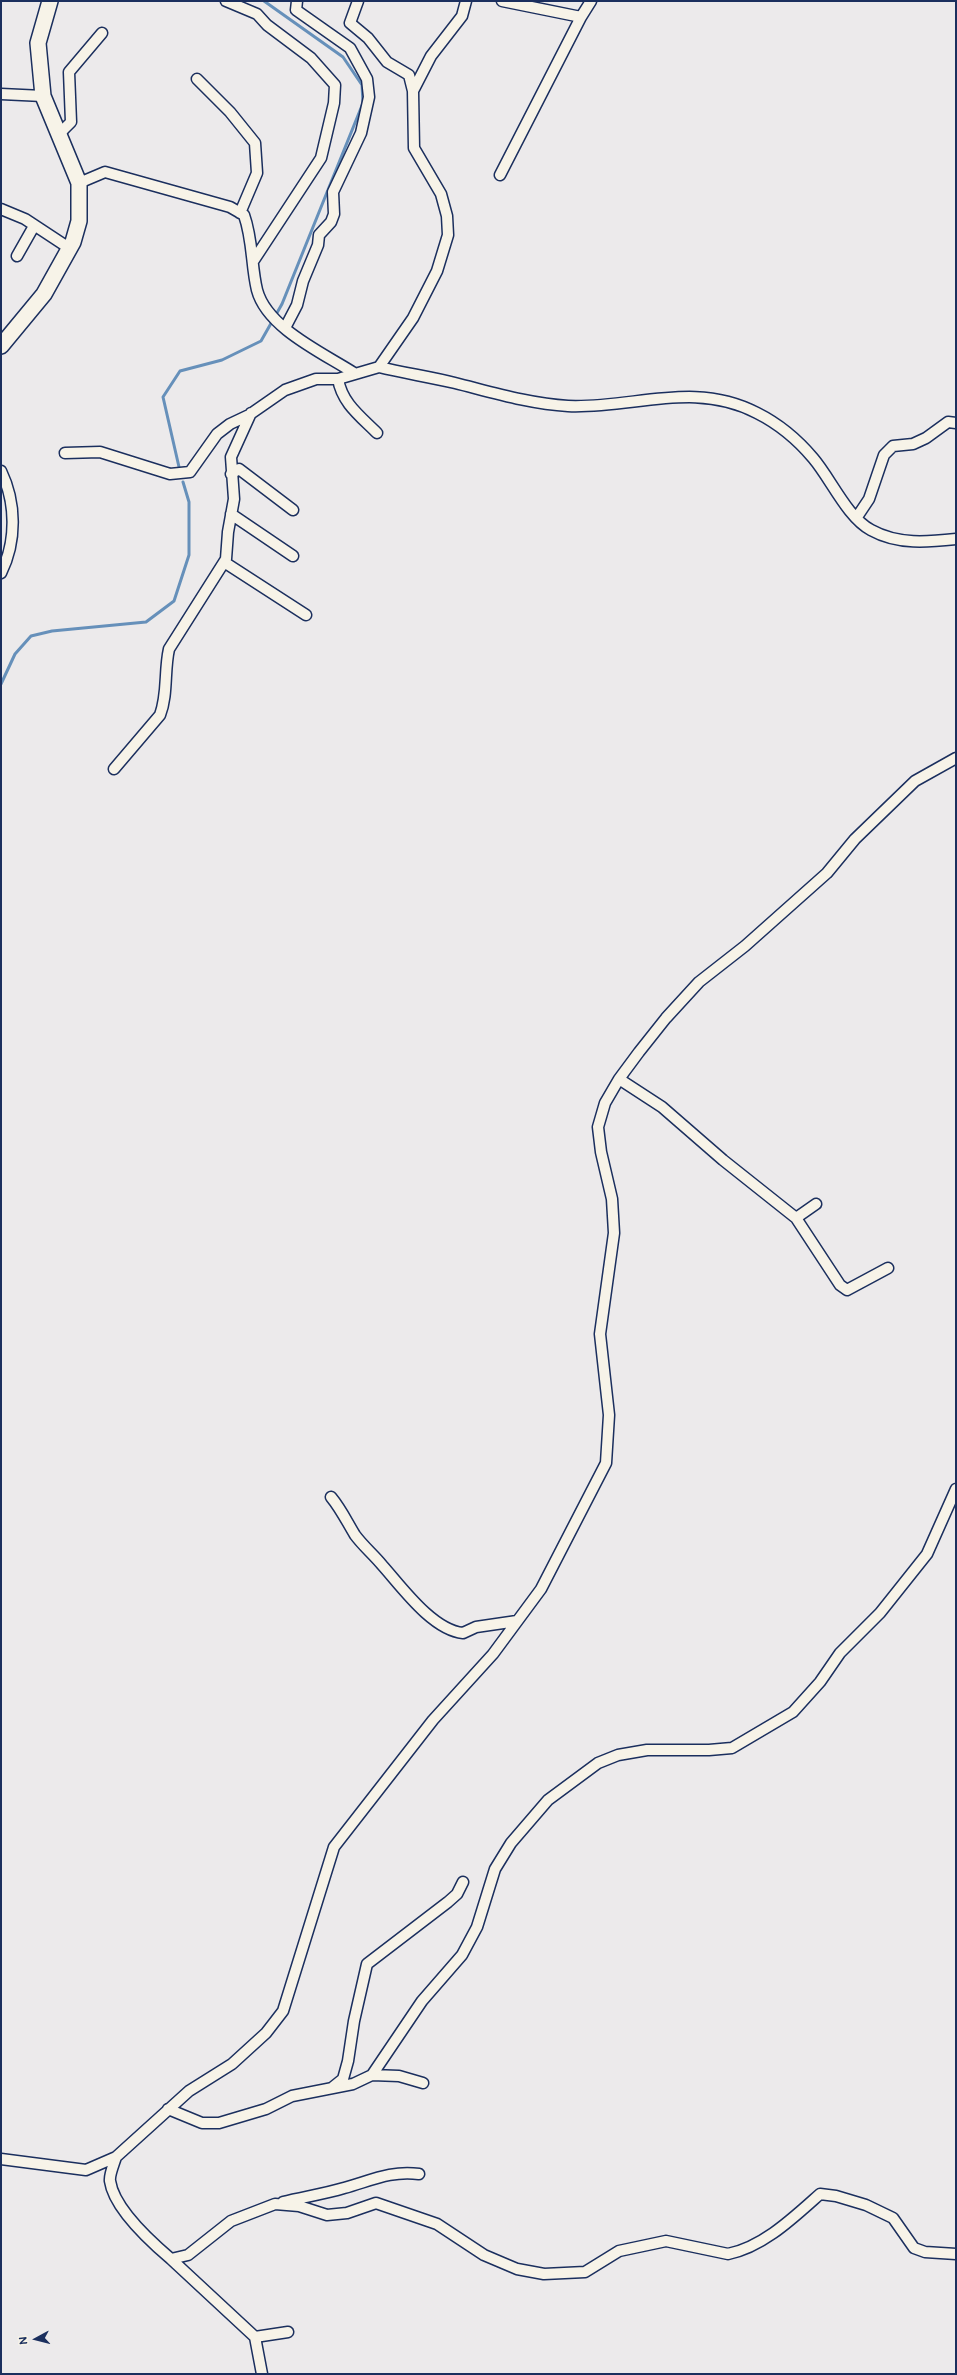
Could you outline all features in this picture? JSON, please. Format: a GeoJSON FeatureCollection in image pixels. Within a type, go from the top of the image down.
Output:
{"type":"FeatureCollection","features":[{"type":"Feature","properties":{"kind":"street"},"geometry":{"type":"LineString","coordinates":[[1,346],[44,294],[70,248],[79,221],[79,183],[43,96],[38,43],[50,1]]}},
{"type":"Feature","properties":{"kind":"street"},"geometry":{"type":"LineString","coordinates":[[226,1],[257,14],[267,25],[311,58],[335,85],[334,102],[321,158],[254,260]]}},
{"type":"Feature","properties":{"kind":"street"},"geometry":{"type":"LineString","coordinates":[[282,325],[297,305],[303,281],[318,246],[319,236],[331,222],[334,214],[333,192],[361,133],[369,97],[367,78],[350,48],[296,10],[297,1]]}},
{"type":"Feature","properties":{"kind":"street"},"geometry":{"type":"LineString","coordinates":[[358,1],[350,23],[368,38],[387,62],[409,75],[413,90],[414,148],[440,194],[447,216],[448,235],[437,271],[413,318],[380,367]]}},
{"type":"Feature","properties":{"kind":"street"},"geometry":{"type":"LineString","coordinates":[[413,90],[431,56],[462,16],[466,1]]}},
{"type":"Feature","properties":{"kind":"street"},"geometry":{"type":"LineString","coordinates":[[502,1],[581,17]]}},
{"type":"Feature","properties":{"kind":"street"},"geometry":{"type":"LineString","coordinates":[[500,175],[581,17],[591,1]]}},
{"type":"Feature","properties":{"kind":"street"},"geometry":{"type":"LineString","coordinates":[[59,134],[71,122],[69,72],[102,33]]}},
{"type":"Feature","properties":{"kind":"street"},"geometry":{"type":"LineString","coordinates":[[196,79],[230,112],[255,143],[257,173],[240,213]]}},
{"type":"Feature","properties":{"kind":"street"},"geometry":{"type":"LineString","coordinates":[[1,94],[43,96]]}},
{"type":"Feature","properties":{"kind":"street"},"geometry":{"type":"LineString","coordinates":[[79,183],[105,172],[230,208],[244,215],[254,260],[257,289],[263,305],[282,325],[297,337],[354,373]]}},
{"type":"Feature","properties":{"kind":"street"},"geometry":{"type":"LineString","coordinates":[[1,209],[25,219],[70,248]]}},
{"type":"Feature","properties":{"kind":"street"},"geometry":{"type":"LineString","coordinates":[[16,256],[34,226]]}},
{"type":"Feature","properties":{"kind":"street"},"geometry":{"type":"LineString","coordinates":[[65,453],[100,452],[170,474],[190,472],[217,434],[230,424],[251,413],[285,390],[316,379],[338,379],[354,373],[380,367],[453,382],[508,397],[567,406],[608,404],[685,395],[720,399],[756,412],[789,432],[814,459],[857,517],[870,530],[894,539],[923,542],[956,539]]}},
{"type":"Feature","properties":{"kind":"street"},"geometry":{"type":"LineString","coordinates":[[338,379],[340,392],[346,402],[377,433]]}},
{"type":"Feature","properties":{"kind":"street"},"geometry":{"type":"LineString","coordinates":[[114,769],[160,715],[164,704],[166,662],[169,649],[224,562],[234,499],[231,474],[231,457],[234,446],[251,413]]}},
{"type":"Feature","properties":{"kind":"street"},"geometry":{"type":"LineString","coordinates":[[857,517],[869,498],[884,455],[893,446],[913,444],[926,438],[948,422],[956,423]]}},
{"type":"Feature","properties":{"kind":"street"},"geometry":{"type":"LineString","coordinates":[[231,474],[239,469],[293,510]]}},
{"type":"Feature","properties":{"kind":"street"},"geometry":{"type":"LineString","coordinates":[[1,471],[8,486],[14,524],[5,565],[1,573]]}},
{"type":"Feature","properties":{"kind":"street"},"geometry":{"type":"LineString","coordinates":[[231,514],[293,556]]}},
{"type":"Feature","properties":{"kind":"street"},"geometry":{"type":"LineString","coordinates":[[224,562],[306,615]]}},
{"type":"Feature","properties":{"kind":"street"},"geometry":{"type":"LineString","coordinates":[[1,2159],[86,2170],[116,2157],[189,2091],[232,2064],[266,2033],[283,2011],[334,1847],[370,1804],[433,1720],[492,1654],[541,1589],[606,1463],[609,1415],[600,1334],[604,1295],[614,1233],[612,1199],[601,1152],[598,1127],[605,1103],[619,1079],[666,1018],[699,982],[745,946],[827,873],[855,839],[915,781],[956,758]]}},
{"type":"Feature","properties":{"kind":"street"},"geometry":{"type":"LineString","coordinates":[[619,1079],[662,1108],[723,1160],[796,1218],[840,1285],[847,1290],[888,1268]]}},
{"type":"Feature","properties":{"kind":"street"},"geometry":{"type":"LineString","coordinates":[[796,1218],[816,1204]]}},
{"type":"Feature","properties":{"kind":"street"},"geometry":{"type":"LineString","coordinates":[[372,2075],[422,2001],[462,1955],[476,1927],[495,1869],[511,1843],[548,1800],[598,1763],[618,1755],[646,1750],[708,1750],[732,1748],[793,1712],[820,1682],[840,1652],[880,1613],[927,1554],[956,1489]]}},
{"type":"Feature","properties":{"kind":"street"},"geometry":{"type":"LineString","coordinates":[[330,1497],[347,1518],[355,1535],[398,1586],[434,1619],[447,1628],[463,1633],[476,1627],[517,1622]]}},
{"type":"Feature","properties":{"kind":"street"},"geometry":{"type":"LineString","coordinates":[[330,2090],[343,2079],[367,1964],[448,1902],[457,1894],[463,1882]]}},
{"type":"Feature","properties":{"kind":"street"},"geometry":{"type":"LineString","coordinates":[[168,2109],[202,2123],[219,2123],[266,2110],[292,2096],[330,2090],[353,2084],[372,2075],[399,2076],[423,2083]]}},
{"type":"Feature","properties":{"kind":"street"},"geometry":{"type":"LineString","coordinates":[[116,2157],[110,2181],[117,2199],[136,2225],[255,2337],[262,2374]]}},
{"type":"Feature","properties":{"kind":"street"},"geometry":{"type":"LineString","coordinates":[[172,2259],[188,2255],[231,2221],[275,2204],[343,2188],[376,2177],[406,2172],[419,2174]]}},
{"type":"Feature","properties":{"kind":"street"},"geometry":{"type":"LineString","coordinates":[[275,2204],[298,2206],[327,2215],[347,2213],[376,2203],[438,2224],[484,2255],[517,2269],[544,2274],[585,2272],[619,2251],[666,2241],[728,2254],[738,2252],[755,2245],[820,2194],[836,2196],[866,2206],[893,2218],[914,2248],[925,2252],[956,2254]]}},
{"type":"Feature","properties":{"kind":"street"},"geometry":{"type":"LineString","coordinates":[[255,2337],[288,2332]]}},
{"type":"Feature","properties":{"kind":"waterway"},"geometry":{"type":"LineString","coordinates":[[179,467],[163,397],[180,371],[222,360],[261,341],[282,304],[363,103],[362,85],[343,57],[264,1]]}},
{"type":"Feature","properties":{"kind":"waterway"},"geometry":{"type":"LineString","coordinates":[[1,684],[15,654],[31,636],[52,631],[146,622],[174,601],[189,555],[189,502],[183,482]]}}]}
